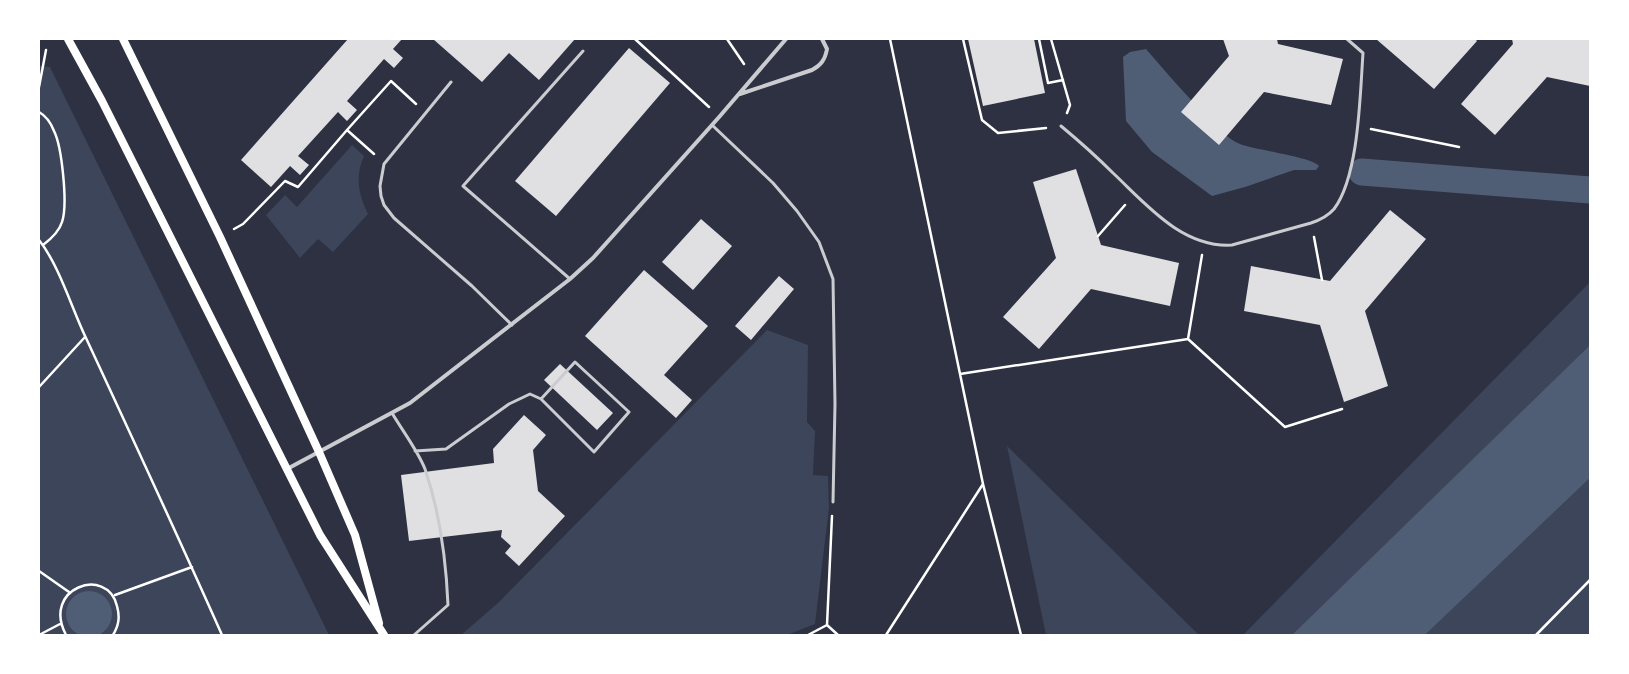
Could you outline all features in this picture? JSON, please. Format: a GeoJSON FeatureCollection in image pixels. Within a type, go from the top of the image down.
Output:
{"type":"FeatureCollection","features":[{"type":"Feature","properties":{"kind":"main road"},"geometry":{"type":"LineString","coordinates":[[68,39],[102,101],[320,535],[383,633]]}},
{"type":"Feature","properties":{"kind":"main road"},"geometry":{"type":"LineString","coordinates":[[123,39],[220,237],[319,452],[355,535],[383,633]]}},
{"type":"Feature","properties":{"kind":"street"},"geometry":{"type":"LineString","coordinates":[[287,469],[410,403],[513,325],[570,279],[593,258],[740,94],[786,39]]}},
{"type":"Feature","properties":{"kind":"street"},"geometry":{"type":"LineString","coordinates":[[740,94],[812,70],[818,66],[826,55],[827,49],[822,39]]}},
{"type":"Feature","properties":{"kind":"lane"},"geometry":{"type":"LineString","coordinates":[[1061,126],[1087,147],[1154,212],[1185,234],[1205,242],[1218,246],[1232,245],[1311,223],[1323,218],[1333,210],[1342,197],[1346,186],[1359,125],[1363,54],[1347,39]]}},
{"type":"Feature","properties":{"kind":"lane"},"geometry":{"type":"LineString","coordinates":[[570,279],[463,186],[583,51]]}},
{"type":"Feature","properties":{"kind":"lane"},"geometry":{"type":"LineString","coordinates":[[451,82],[384,164],[380,186],[381,196],[384,205],[389,212],[472,286],[513,325]]}},
{"type":"Feature","properties":{"kind":"lane"},"geometry":{"type":"LineString","coordinates":[[712,125],[773,183],[796,211],[819,242],[833,279],[835,404],[833,502]]}},
{"type":"Feature","properties":{"kind":"lane"},"geometry":{"type":"LineString","coordinates":[[415,452],[446,449],[509,404],[530,394],[541,399],[594,452],[629,412],[575,362],[541,399]]}},
{"type":"Feature","properties":{"kind":"lane"},"geometry":{"type":"LineString","coordinates":[[392,413],[424,468],[442,534],[446,560],[448,605],[414,635]]}},
{"type":"Feature","properties":{"kind":"path"},"geometry":{"type":"LineString","coordinates":[[635,39],[720,116]]}},
{"type":"Feature","properties":{"kind":"path"},"geometry":{"type":"LineString","coordinates":[[727,39],[753,78]]}},
{"type":"Feature","properties":{"kind":"path"},"geometry":{"type":"LineString","coordinates":[[890,39],[983,484],[1021,635]]}},
{"type":"Feature","properties":{"kind":"path"},"geometry":{"type":"LineString","coordinates":[[963,39],[982,120],[989,128],[998,133],[1061,126],[1070,105],[1051,39]]}},
{"type":"Feature","properties":{"kind":"path"},"geometry":{"type":"LineString","coordinates":[[1038,39],[1048,83],[1063,80]]}},
{"type":"Feature","properties":{"kind":"path"},"geometry":{"type":"LineString","coordinates":[[39,87],[46,50]]}},
{"type":"Feature","properties":{"kind":"path"},"geometry":{"type":"LineString","coordinates":[[220,237],[243,224],[285,181],[298,187],[391,81],[426,112]]}},
{"type":"Feature","properties":{"kind":"path"},"geometry":{"type":"LineString","coordinates":[[39,112],[45,115],[55,131],[60,150],[65,207],[62,222],[55,236],[43,245]]}},
{"type":"Feature","properties":{"kind":"path"},"geometry":{"type":"LineString","coordinates":[[1359,125],[1380,132],[1459,147]]}},
{"type":"Feature","properties":{"kind":"path"},"geometry":{"type":"LineString","coordinates":[[347,130],[384,164]]}},
{"type":"Feature","properties":{"kind":"path"},"geometry":{"type":"LineString","coordinates":[[1098,236],[1135,193]]}},
{"type":"Feature","properties":{"kind":"path"},"geometry":{"type":"LineString","coordinates":[[1311,223],[1322,280]]}},
{"type":"Feature","properties":{"kind":"path"},"geometry":{"type":"LineString","coordinates":[[39,240],[43,245],[85,337],[128,424],[222,635]]}},
{"type":"Feature","properties":{"kind":"path"},"geometry":{"type":"LineString","coordinates":[[1188,338],[1205,242]]}},
{"type":"Feature","properties":{"kind":"path"},"geometry":{"type":"LineString","coordinates":[[39,387],[85,337]]}},
{"type":"Feature","properties":{"kind":"path"},"geometry":{"type":"LineString","coordinates":[[960,374],[1188,338]]}},
{"type":"Feature","properties":{"kind":"path"},"geometry":{"type":"LineString","coordinates":[[1188,338],[1285,426],[1342,409]]}},
{"type":"Feature","properties":{"kind":"path"},"geometry":{"type":"LineString","coordinates":[[886,635],[983,484]]}},
{"type":"Feature","properties":{"kind":"path"},"geometry":{"type":"LineString","coordinates":[[827,626],[833,502]]}},
{"type":"Feature","properties":{"kind":"path"},"geometry":{"type":"LineString","coordinates":[[115,595],[192,567]]}},
{"type":"Feature","properties":{"kind":"path"},"geometry":{"type":"LineString","coordinates":[[39,571],[69,592]]}},
{"type":"Feature","properties":{"kind":"path"},"geometry":{"type":"LineString","coordinates":[[1536,635],[1590,580]]}},
{"type":"Feature","properties":{"kind":"path"},"geometry":{"type":"LineString","coordinates":[[66,635],[60,624],[59,616],[63,602],[69,592],[87,586],[100,585],[115,595],[119,612],[119,626],[113,635]]}},
{"type":"Feature","properties":{"kind":"path"},"geometry":{"type":"LineString","coordinates":[[39,635],[60,624]]}},
{"type":"Feature","properties":{"kind":"path"},"geometry":{"type":"LineString","coordinates":[[808,635],[827,626]]}},
{"type":"Feature","properties":{"kind":"path"},"geometry":{"type":"LineString","coordinates":[[827,626],[838,635]]}},
{"type":"Feature","properties":{"kind":"shaded area"},"geometry":{"type":"Polygon","coordinates":[[[1146,49],[1177,85],[1228,137],[1240,144],[1306,160],[1319,166],[1316,170],[1294,170],[1245,187],[1212,196],[1152,152],[1126,121],[1123,57],[1130,52],[1146,49]]]}},
{"type":"Feature","properties":{"kind":"shaded area"},"geometry":{"type":"Polygon","coordinates":[[[39,66],[50,67],[329,635],[39,635],[39,66]]]}},
{"type":"Feature","properties":{"kind":"shaded area"},"geometry":{"type":"Polygon","coordinates":[[[352,145],[364,156],[359,171],[359,185],[362,199],[368,214],[333,252],[318,239],[300,258],[266,215],[285,195],[297,207],[352,145]]]}},
{"type":"Feature","properties":{"kind":"shaded area"},"geometry":{"type":"Polygon","coordinates":[[[1590,282],[1590,345],[1296,632],[1292,635],[1243,635],[1590,282]]]}},
{"type":"Feature","properties":{"kind":"shaded area"},"geometry":{"type":"Polygon","coordinates":[[[767,330],[808,345],[807,422],[815,431],[813,475],[828,476],[829,508],[815,624],[787,635],[461,635],[499,602],[767,330]]]}},
{"type":"Feature","properties":{"kind":"shaded area"},"geometry":{"type":"Polygon","coordinates":[[[1590,345],[1590,478],[1425,635],[1292,635],[1590,345]]]}},
{"type":"Feature","properties":{"kind":"shaded area"},"geometry":{"type":"Polygon","coordinates":[[[1007,446],[1199,635],[1046,635],[1007,446]]]}},
{"type":"Feature","properties":{"kind":"shaded area"},"geometry":{"type":"Polygon","coordinates":[[[1590,478],[1590,635],[1425,635],[1590,478]]]}},
{"type":"Feature","properties":{"kind":"shaded area"},"geometry":{"type":"Polygon","coordinates":[[[89,591],[102,595],[108,601],[112,614],[108,627],[102,633],[89,637],[76,633],[70,627],[66,614],[70,601],[76,595],[89,591]]]}},
{"type":"Feature","properties":{"kind":"building"},"geometry":{"type":"Polygon","coordinates":[[[348,39],[402,39],[393,49],[403,58],[394,68],[384,59],[347,101],[357,110],[347,121],[338,112],[298,156],[309,165],[300,175],[290,166],[271,187],[241,160],[348,39]]]}},
{"type":"Feature","properties":{"kind":"building"},"geometry":{"type":"Polygon","coordinates":[[[433,39],[575,39],[539,80],[509,53],[482,82],[433,39]]]}},
{"type":"Feature","properties":{"kind":"building"},"geometry":{"type":"Polygon","coordinates":[[[968,39],[1034,39],[1045,93],[983,106],[968,39]]]}},
{"type":"Feature","properties":{"kind":"building"},"geometry":{"type":"Polygon","coordinates":[[[1223,39],[1277,39],[1278,44],[1343,59],[1331,105],[1264,92],[1219,145],[1181,112],[1229,56],[1223,39]]]}},
{"type":"Feature","properties":{"kind":"building"},"geometry":{"type":"Polygon","coordinates":[[[1376,39],[1475,39],[1477,41],[1434,89],[1376,39]]]}},
{"type":"Feature","properties":{"kind":"building"},"geometry":{"type":"Polygon","coordinates":[[[1512,39],[1590,39],[1590,86],[1547,77],[1495,135],[1461,104],[1513,44],[1512,39]]]}},
{"type":"Feature","properties":{"kind":"building"},"geometry":{"type":"Polygon","coordinates":[[[629,48],[670,83],[556,216],[515,181],[629,48]]]}},
{"type":"Feature","properties":{"kind":"building"},"geometry":{"type":"Polygon","coordinates":[[[1076,169],[1101,245],[1179,263],[1170,306],[1091,289],[1039,349],[1003,317],[1056,258],[1033,182],[1076,169]]]}},
{"type":"Feature","properties":{"kind":"building"},"geometry":{"type":"Polygon","coordinates":[[[1390,210],[1426,239],[1365,311],[1388,386],[1344,402],[1320,325],[1244,311],[1251,266],[1330,281],[1390,210]]]}},
{"type":"Feature","properties":{"kind":"building"},"geometry":{"type":"Polygon","coordinates":[[[701,219],[732,246],[693,290],[662,262],[701,219]]]}},
{"type":"Feature","properties":{"kind":"building"},"geometry":{"type":"Polygon","coordinates":[[[644,270],[708,326],[664,375],[692,400],[676,418],[585,336],[644,270]]]}},
{"type":"Feature","properties":{"kind":"building"},"geometry":{"type":"Polygon","coordinates":[[[779,276],[794,289],[751,340],[735,326],[779,276]]]}},
{"type":"Feature","properties":{"kind":"building"},"geometry":{"type":"Polygon","coordinates":[[[560,364],[613,413],[597,430],[544,380],[560,364]]]}},
{"type":"Feature","properties":{"kind":"building"},"geometry":{"type":"Polygon","coordinates":[[[524,415],[546,435],[533,450],[538,491],[565,516],[519,566],[505,553],[511,546],[501,537],[502,530],[409,541],[401,475],[494,463],[493,449],[524,415]]]}},
{"type":"Feature","properties":{"kind":"waterway"},"geometry":{"type":"LineString","coordinates":[[1362,172],[1590,190]]}}]}
